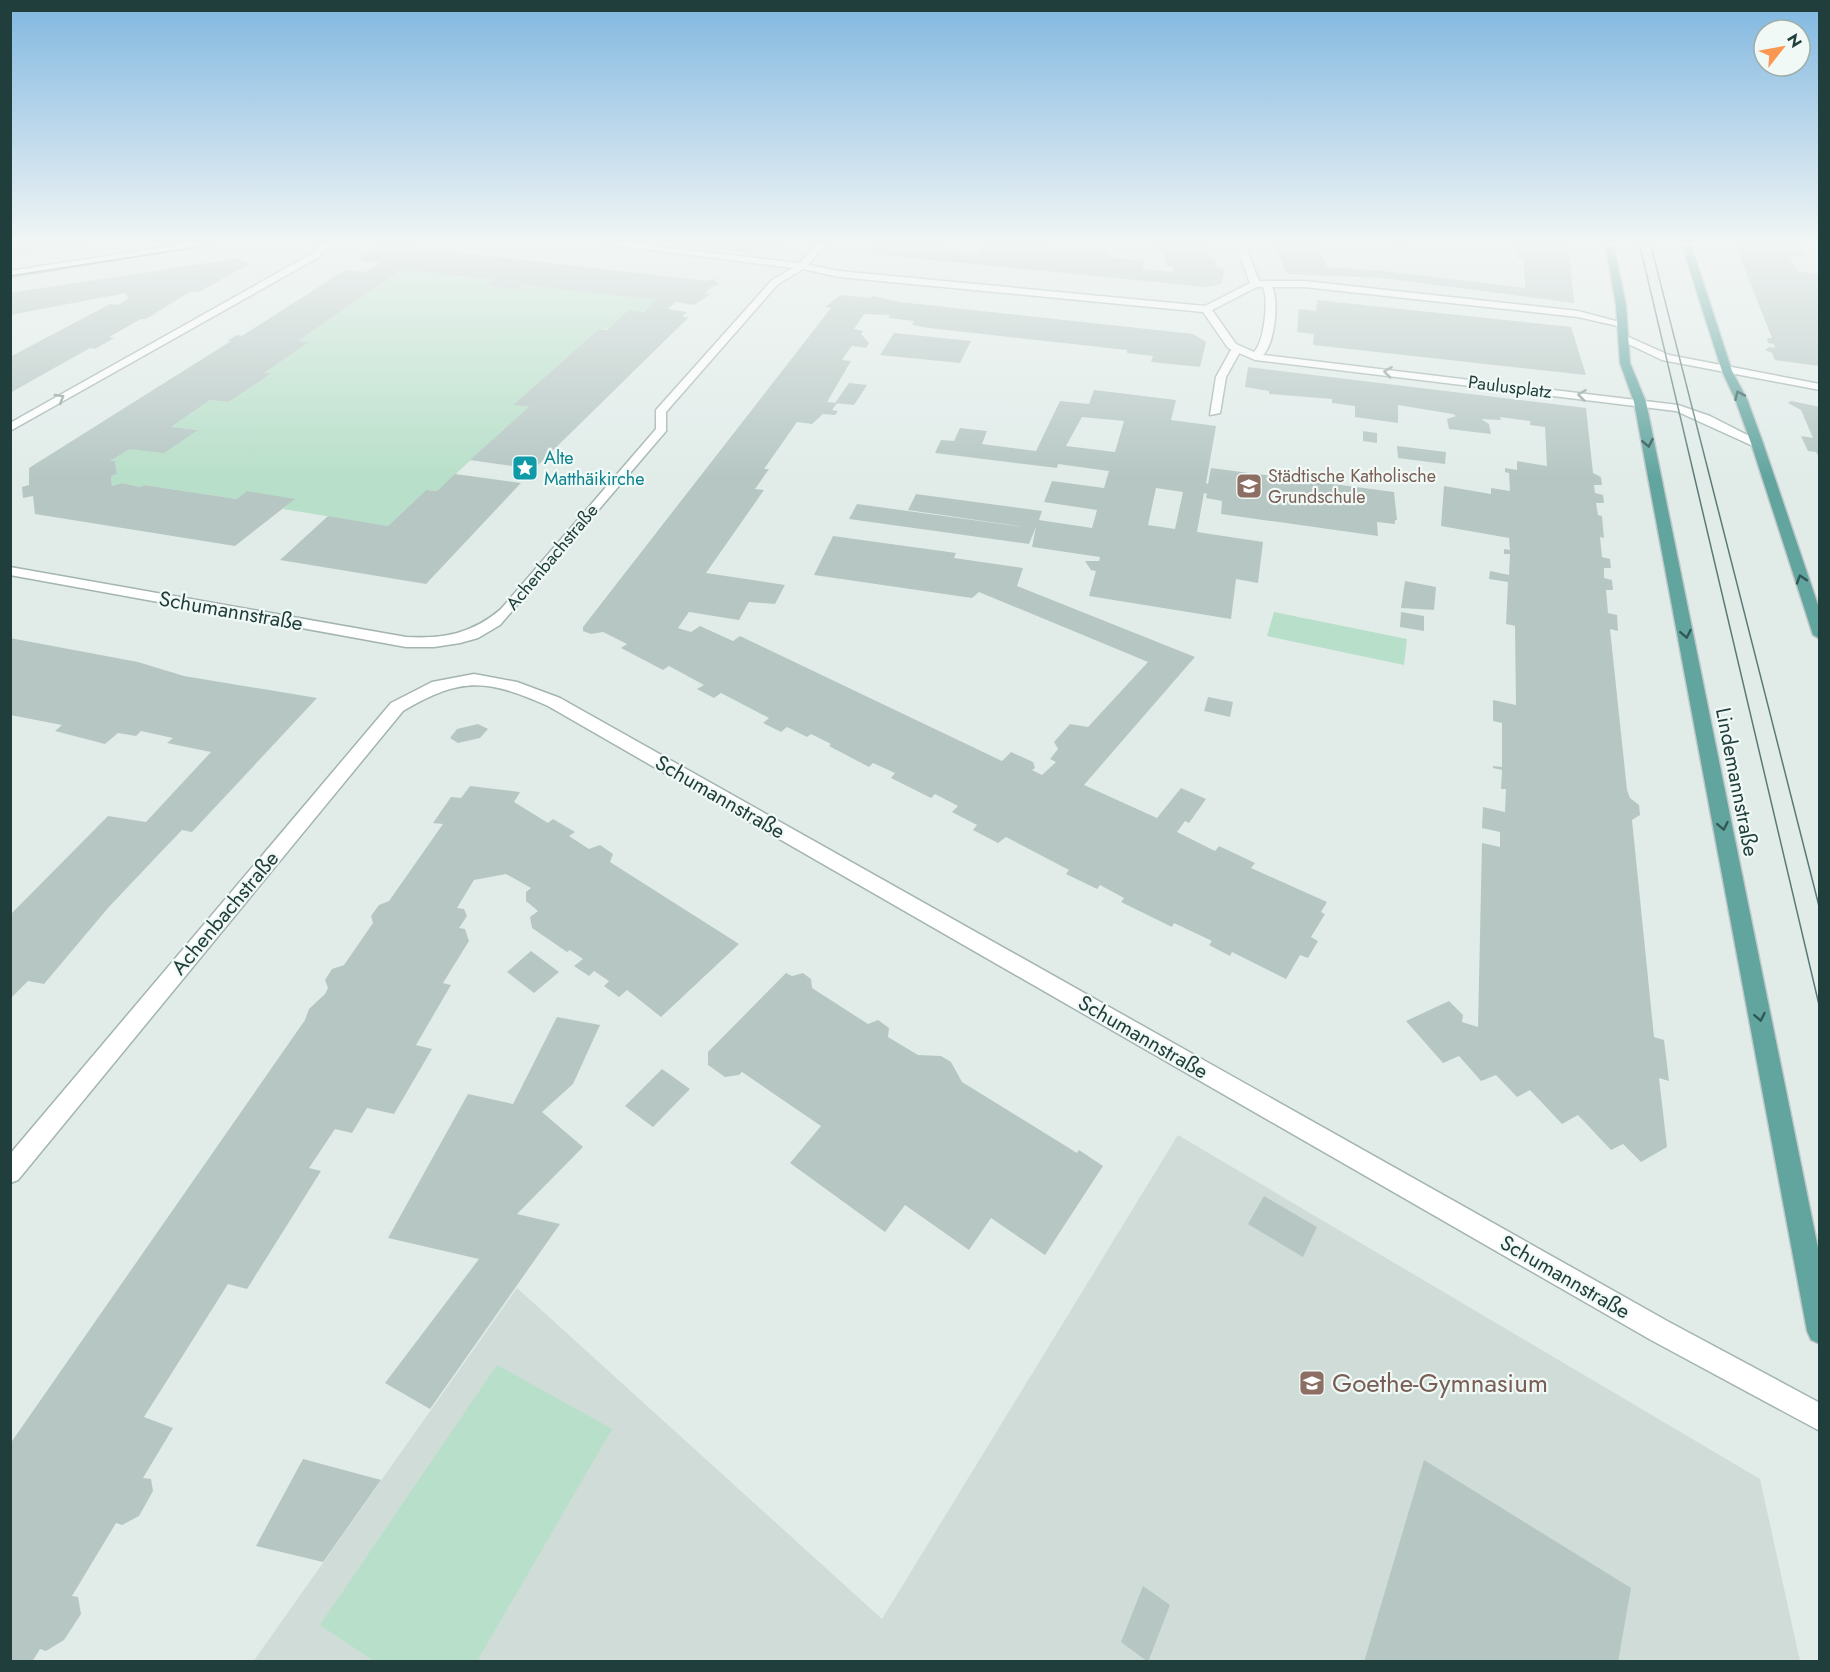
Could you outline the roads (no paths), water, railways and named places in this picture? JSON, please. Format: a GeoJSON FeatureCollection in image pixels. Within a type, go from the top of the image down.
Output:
{"type":"FeatureCollection","features":[{"type":"Feature","properties":{"kind":"main road","name":"Lindemannstraße"},"geometry":{"type":"LineString","coordinates":[[1621,320],[1625,363],[1640,402],[1807,1253],[1820,1331]]}},
{"type":"Feature","properties":{"kind":"main road"},"geometry":{"type":"LineString","coordinates":[[1710,320],[1727,371],[1742,399],[1820,635]]}},
{"type":"Feature","properties":{"kind":"street"},"geometry":{"type":"LineString","coordinates":[[10,428],[198,320]]}},
{"type":"Feature","properties":{"kind":"street","name":"Achenbachstraße"},"geometry":{"type":"LineString","coordinates":[[452,642],[478,634],[492,626],[506,612],[662,429],[660,412],[741,320]]}},
{"type":"Feature","properties":{"kind":"street"},"geometry":{"type":"LineString","coordinates":[[1214,320],[1236,350],[1221,376],[1214,413]]}},
{"type":"Feature","properties":{"kind":"street"},"geometry":{"type":"LineString","coordinates":[[1256,357],[1265,347],[1269,320]]}},
{"type":"Feature","properties":{"kind":"street"},"geometry":{"type":"LineString","coordinates":[[1594,320],[1623,331],[1666,358],[1820,387]]}},
{"type":"Feature","properties":{"kind":"street","name":"Paulusplatz"},"geometry":{"type":"LineString","coordinates":[[1236,350],[1256,357],[1640,402],[1693,413],[1756,443]]}},
{"type":"Feature","properties":{"kind":"street","name":"Schumannstraße"},"geometry":{"type":"LineString","coordinates":[[10,571],[406,642],[452,642]]}},
{"type":"Feature","properties":{"kind":"street","name":"Achenbachstraße"},"geometry":{"type":"LineString","coordinates":[[10,1173],[382,722],[410,699],[459,679]]}},
{"type":"Feature","properties":{"kind":"street","name":"Schumannstraße"},"geometry":{"type":"LineString","coordinates":[[459,679],[500,681],[554,702],[1660,1331],[1820,1418]]}},
{"type":"Feature","properties":{"kind":"tram line"},"geometry":{"type":"LineString","coordinates":[[1657,320],[1820,1009]]}},
{"type":"Feature","properties":{"kind":"tram line"},"geometry":{"type":"LineString","coordinates":[[1670,320],[1820,910]]}},
{"type":"Feature","properties":{"kind":"place","name":"Alte Matthäikirche"},"geometry":{"type":"Point","coordinates":[525,468]}},
{"type":"Feature","properties":{"kind":"place","name":"Städtische Katholische Grundschule"},"geometry":{"type":"Point","coordinates":[1249,486]}},
{"type":"Feature","properties":{"kind":"place","name":"Goethe-Gymnasium"},"geometry":{"type":"Point","coordinates":[1312,1383]}}]}
